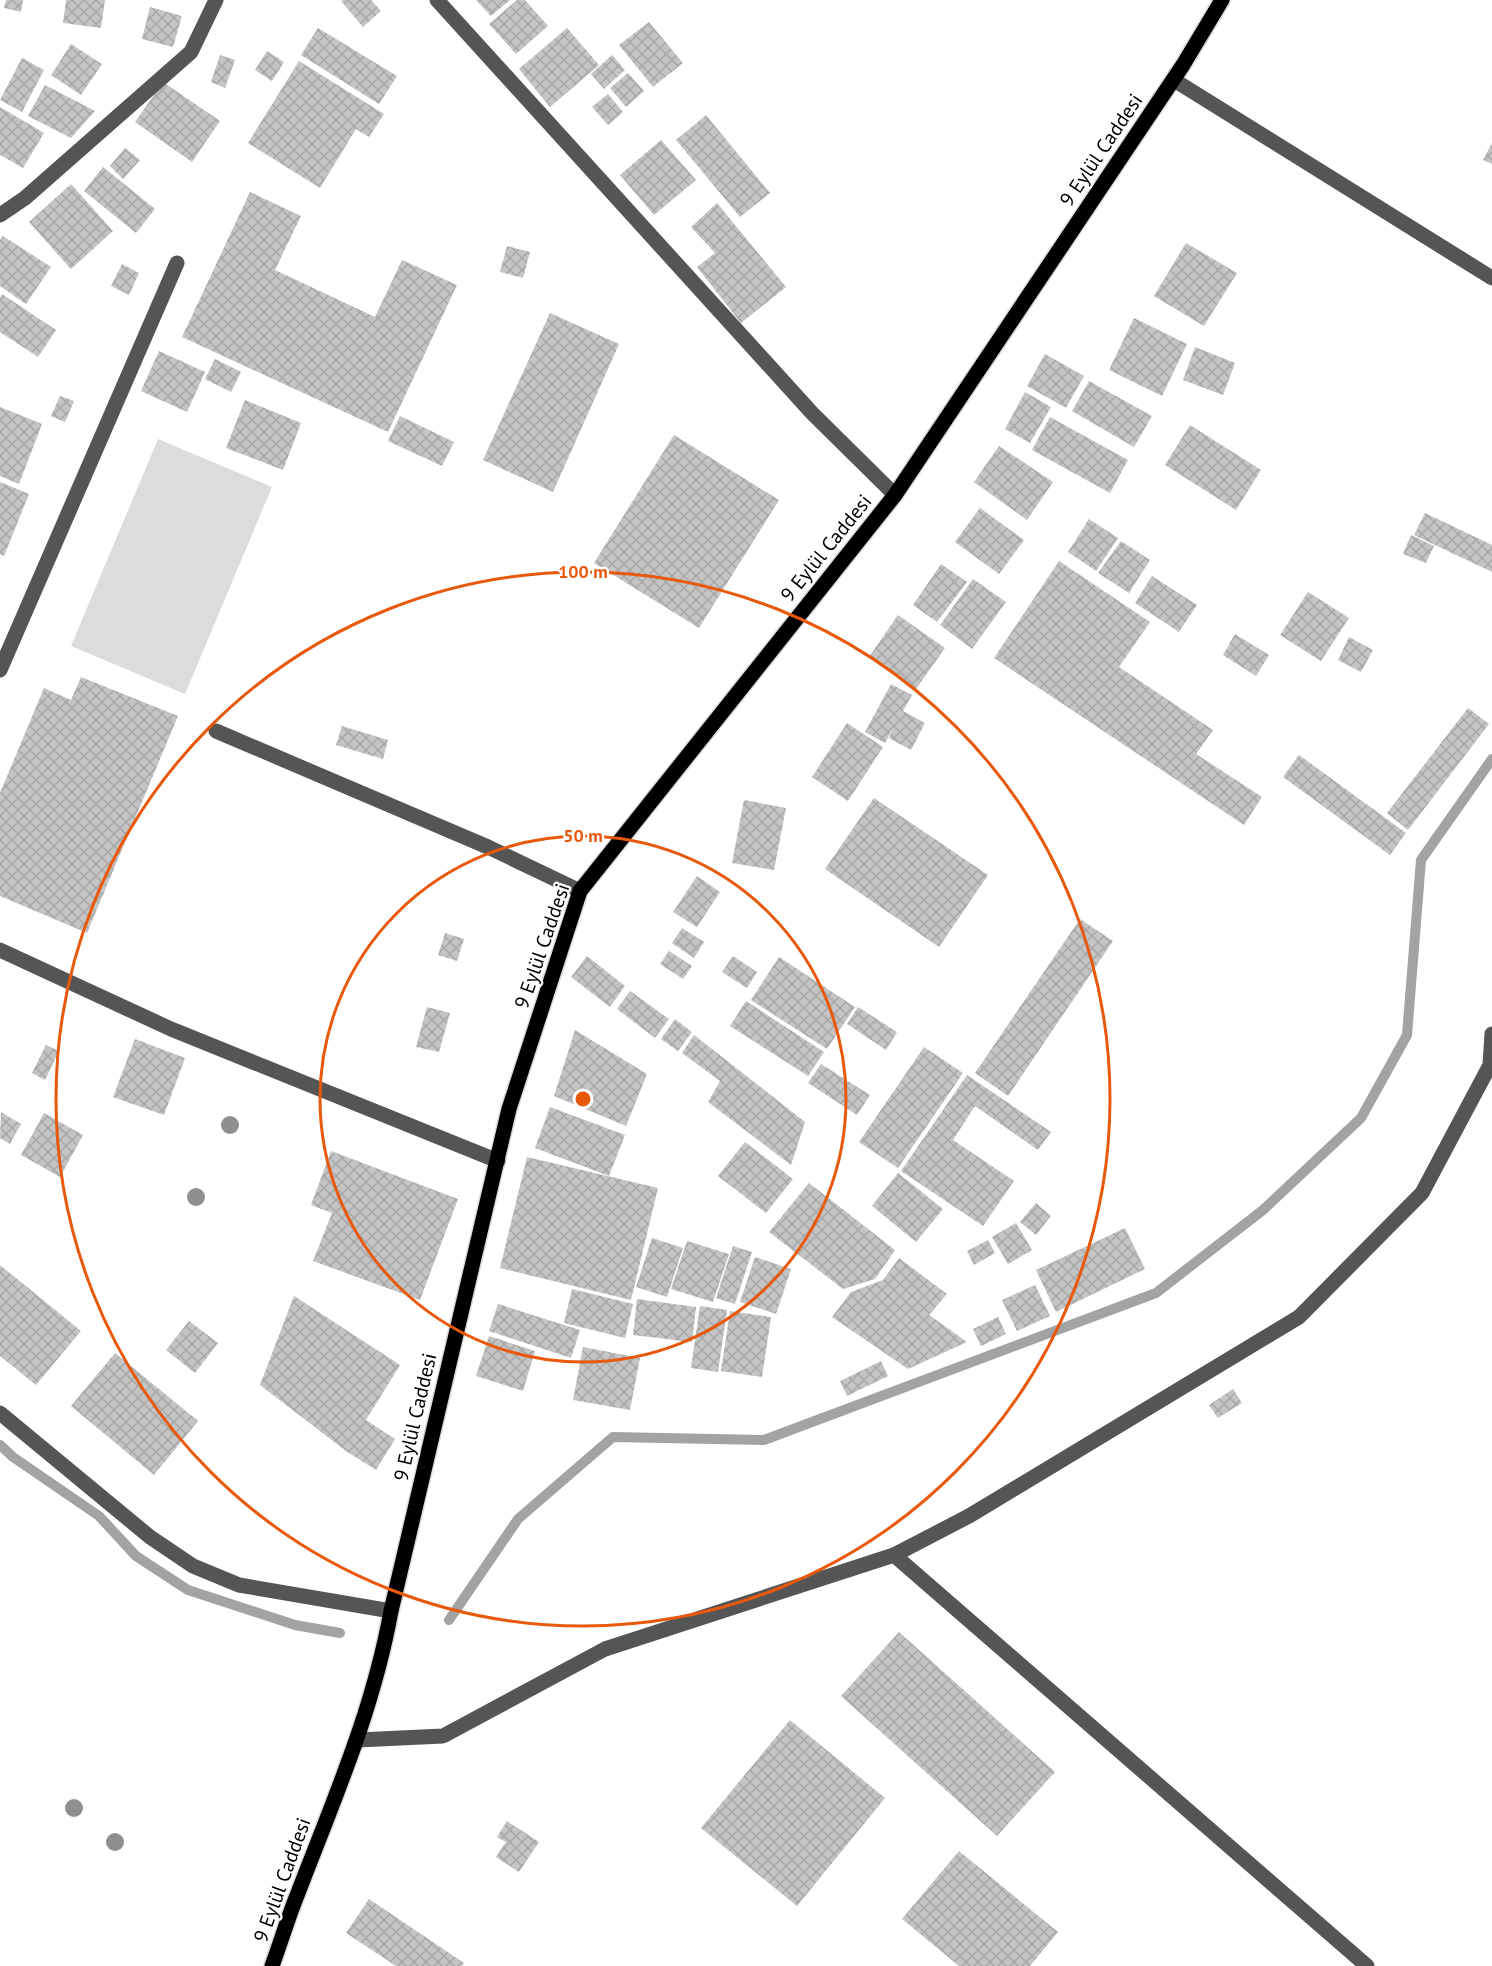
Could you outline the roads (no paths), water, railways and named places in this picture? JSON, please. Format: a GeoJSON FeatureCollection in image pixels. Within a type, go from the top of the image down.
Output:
{"type":"FeatureCollection","features":[{"type":"Feature","properties":{"kind":"main road","name":"9 Eylül Caddesi"},"geometry":{"type":"LineString","coordinates":[[272,1966],[296,1896],[358,1740],[384,1650],[391,1611],[509,1109],[580,891],[895,495],[1174,80],[1222,0]]}},
{"type":"Feature","properties":{"kind":"street"},"geometry":{"type":"LineString","coordinates":[[0,215],[26,198],[191,51],[216,0]]}},
{"type":"Feature","properties":{"kind":"street"},"geometry":{"type":"LineString","coordinates":[[437,0],[812,413],[895,495]]}},
{"type":"Feature","properties":{"kind":"street"},"geometry":{"type":"LineString","coordinates":[[1174,80],[1492,278]]}},
{"type":"Feature","properties":{"kind":"street"},"geometry":{"type":"LineString","coordinates":[[0,670],[177,263]]}},
{"type":"Feature","properties":{"kind":"street"},"geometry":{"type":"LineString","coordinates":[[216,730],[488,847],[580,891]]}},
{"type":"Feature","properties":{"kind":"street"},"geometry":{"type":"LineString","coordinates":[[0,950],[171,1029],[498,1161]]}},
{"type":"Feature","properties":{"kind":"street"},"geometry":{"type":"LineString","coordinates":[[358,1740],[443,1736],[605,1649],[894,1555],[969,1516],[1299,1317],[1422,1193],[1490,1065],[1492,1034]]}},
{"type":"Feature","properties":{"kind":"street"},"geometry":{"type":"LineString","coordinates":[[0,1413],[150,1537],[193,1566],[239,1585],[391,1611]]}},
{"type":"Feature","properties":{"kind":"street"},"geometry":{"type":"LineString","coordinates":[[894,1555],[1367,1966]]}},
{"type":"Feature","properties":{"kind":"waterway"},"geometry":{"type":"LineString","coordinates":[[449,1620],[518,1519],[613,1437],[764,1440],[1156,1293],[1263,1210],[1361,1118],[1407,1035],[1421,860],[1492,759]]}},
{"type":"Feature","properties":{"kind":"waterway"},"geometry":{"type":"LineString","coordinates":[[0,1445],[13,1457],[99,1516],[136,1556],[188,1590],[295,1625],[340,1633]]}}]}
